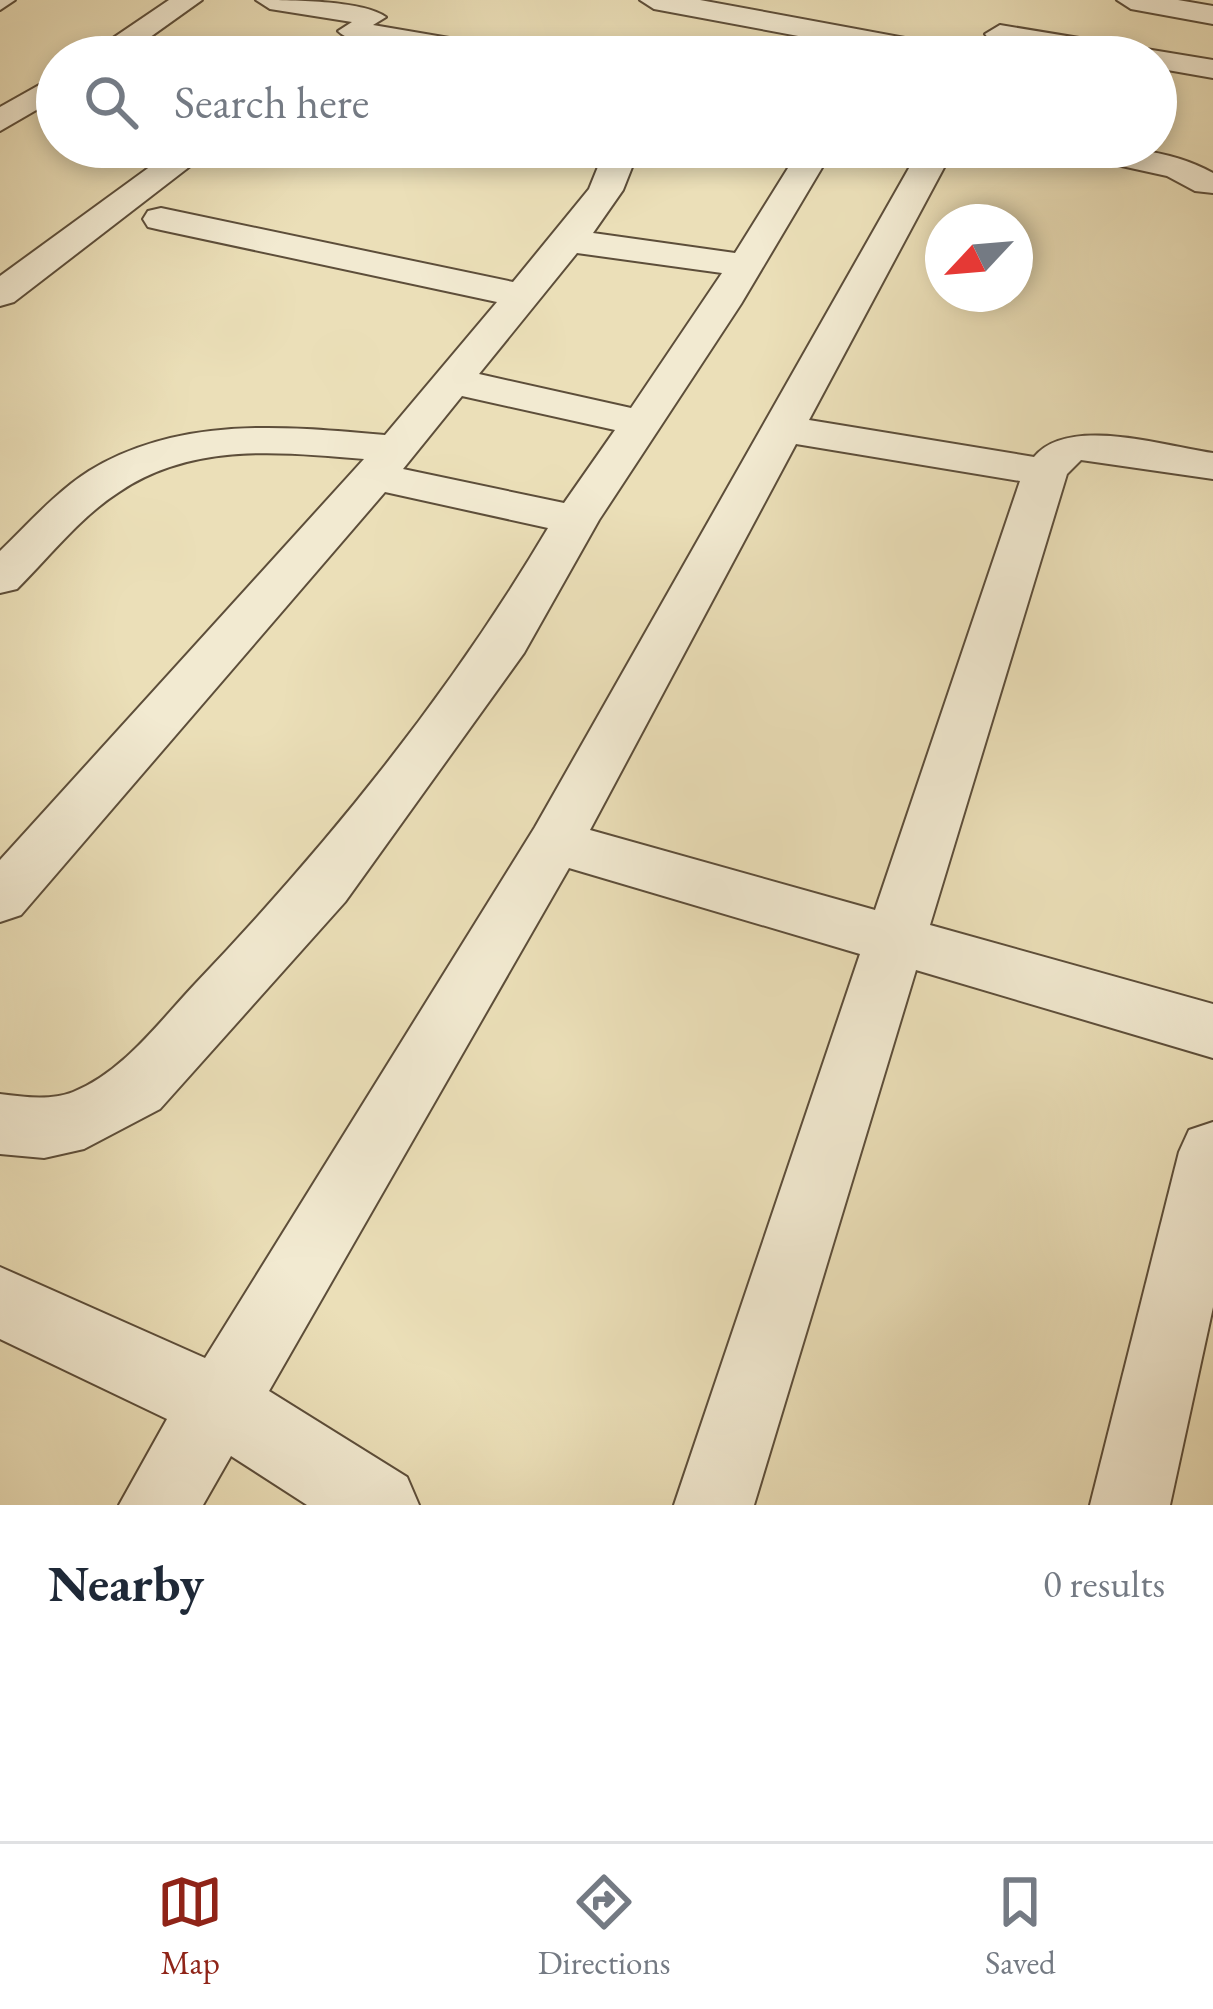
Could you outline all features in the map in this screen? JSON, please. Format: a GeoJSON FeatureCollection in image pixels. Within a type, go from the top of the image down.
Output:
{"type":"FeatureCollection","features":[{"type":"Feature","properties":{"kind":"street"},"geometry":{"type":"LineString","coordinates":[[132,36],[188,0]]}},
{"type":"Feature","properties":{"kind":"street"},"geometry":{"type":"LineString","coordinates":[[270,0],[419,36]]}},
{"type":"Feature","properties":{"kind":"street"},"geometry":{"type":"LineString","coordinates":[[654,0],[846,36]]}},
{"type":"Feature","properties":{"kind":"street"},"geometry":{"type":"LineString","coordinates":[[1131,0],[1213,15]]}},
{"type":"Feature","properties":{"kind":"street"},"geometry":{"type":"LineString","coordinates":[[999,36],[1017,3]]}},
{"type":"Feature","properties":{"kind":"street"},"geometry":{"type":"LineString","coordinates":[[1177,63],[1213,69]]}},
{"type":"Feature","properties":{"kind":"street"},"geometry":{"type":"LineString","coordinates":[[5,116],[36,97]]}},
{"type":"Feature","properties":{"kind":"street"},"geometry":{"type":"LineString","coordinates":[[0,294],[169,168]]}},
{"type":"Feature","properties":{"kind":"street"},"geometry":{"type":"LineString","coordinates":[[0,899],[453,381],[568,241],[606,190],[614,168]]}},
{"type":"Feature","properties":{"kind":"street"},"geometry":{"type":"LineString","coordinates":[[0,1124],[44,1128],[84,1120],[136,1089],[324,886],[506,640],[576,520],[804,168]]}},
{"type":"Feature","properties":{"kind":"street"},"geometry":{"type":"LineString","coordinates":[[159,1505],[555,842],[926,168]]}},
{"type":"Feature","properties":{"kind":"street"},"geometry":{"type":"LineString","coordinates":[[1177,168],[1207,184]]}},
{"type":"Feature","properties":{"kind":"street"},"geometry":{"type":"LineString","coordinates":[[160,219],[524,296]]}},
{"type":"Feature","properties":{"kind":"street"},"geometry":{"type":"LineString","coordinates":[[568,241],[744,265]]}},
{"type":"Feature","properties":{"kind":"street"},"geometry":{"type":"LineString","coordinates":[[453,381],[642,423]]}},
{"type":"Feature","properties":{"kind":"street"},"geometry":{"type":"LineString","coordinates":[[783,429],[1045,472]]}},
{"type":"Feature","properties":{"kind":"street"},"geometry":{"type":"LineString","coordinates":[[0,578],[100,484],[182,448],[246,438],[384,463],[576,520]]}},
{"type":"Feature","properties":{"kind":"street"},"geometry":{"type":"LineString","coordinates":[[715,1505],[1045,472],[1061,452],[1078,446],[1213,466]]}},
{"type":"Feature","properties":{"kind":"street"},"geometry":{"type":"LineString","coordinates":[[555,842],[1213,1031]]}},
{"type":"Feature","properties":{"kind":"street"},"geometry":{"type":"LineString","coordinates":[[1130,1505],[1190,1268],[1213,1152]]}},
{"type":"Feature","properties":{"kind":"street"},"geometry":{"type":"LineString","coordinates":[[0,1302],[217,1403],[379,1505]]}}]}
